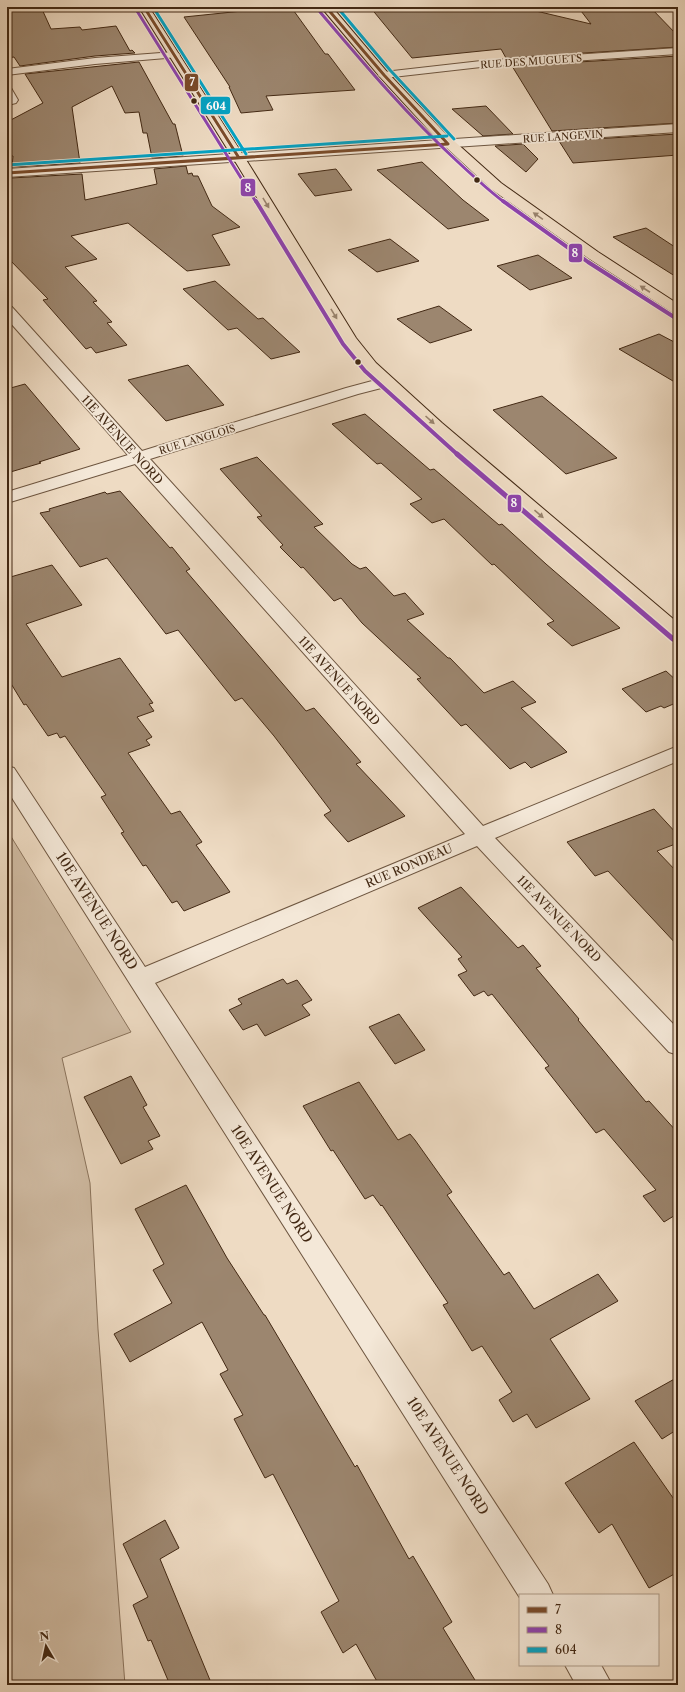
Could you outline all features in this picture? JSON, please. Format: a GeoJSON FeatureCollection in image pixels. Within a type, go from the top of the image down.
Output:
{"type":"FeatureCollection","features":[{"type":"Feature","properties":{"kind":"main road"},"geometry":{"type":"LineString","coordinates":[[144,7],[239,158],[350,340],[371,366],[436,426],[678,633]]}},
{"type":"Feature","properties":{"kind":"main road"},"geometry":{"type":"LineString","coordinates":[[326,7],[384,75],[448,144],[496,186],[593,255],[678,310]]}},
{"type":"Feature","properties":{"kind":"street","name":"RUE DES MUGUETS"},"geometry":{"type":"LineString","coordinates":[[384,75],[487,63],[678,51]]}},
{"type":"Feature","properties":{"kind":"street"},"geometry":{"type":"LineString","coordinates":[[7,72],[174,55]]}},
{"type":"Feature","properties":{"kind":"street","name":"RUE LANGEVIN"},"geometry":{"type":"LineString","coordinates":[[7,173],[678,128]]}},
{"type":"Feature","properties":{"kind":"street","name":"11E AVENUE NORD"},"geometry":{"type":"LineString","coordinates":[[7,310],[138,458],[480,836],[678,1045]]}},
{"type":"Feature","properties":{"kind":"street","name":"RUE LANGLOIS"},"geometry":{"type":"LineString","coordinates":[[7,498],[352,391],[387,382]]}},
{"type":"Feature","properties":{"kind":"street","name":"RUE RONDEAU"},"geometry":{"type":"LineString","coordinates":[[140,979],[678,753]]}},
{"type":"Feature","properties":{"kind":"street","name":"10E AVENUE NORD"},"geometry":{"type":"LineString","coordinates":[[7,772],[536,1594]]}},
{"type":"Feature","properties":{"kind":"street"},"geometry":{"type":"LineString","coordinates":[[583,1666],[595,1685]]}},
{"type":"Feature","properties":{"kind":"shaded area"},"geometry":{"type":"Polygon","coordinates":[[[7,830],[131,1032],[62,1058],[90,1183],[98,1329],[125,1685],[7,1685],[7,830]]]}},
{"type":"Feature","properties":{"kind":"building"},"geometry":{"type":"Polygon","coordinates":[[[7,7],[41,7],[51,29],[80,27],[82,30],[116,26],[130,51],[132,50],[135,53],[95,56],[20,66],[14,57],[7,58],[7,7]]]}},
{"type":"Feature","properties":{"kind":"building"},"geometry":{"type":"Polygon","coordinates":[[[250,7],[291,7],[325,54],[328,54],[355,90],[266,96],[273,110],[241,113],[230,87],[184,17],[252,10],[250,7]]]}},
{"type":"Feature","properties":{"kind":"building"},"geometry":{"type":"Polygon","coordinates":[[[370,7],[519,7],[591,24],[578,7],[650,7],[678,36],[678,47],[506,58],[501,49],[412,58],[370,7]]]}},
{"type":"Feature","properties":{"kind":"building"},"geometry":{"type":"Polygon","coordinates":[[[678,56],[678,123],[552,131],[512,66],[678,56]]]}},
{"type":"Feature","properties":{"kind":"building"},"geometry":{"type":"Polygon","coordinates":[[[139,62],[173,124],[175,124],[183,156],[152,158],[147,133],[143,133],[139,112],[125,113],[112,86],[72,107],[80,163],[12,167],[13,156],[8,156],[8,152],[7,153],[7,122],[43,103],[25,74],[139,62]]]}},
{"type":"Feature","properties":{"kind":"building"},"geometry":{"type":"Polygon","coordinates":[[[486,106],[513,134],[483,136],[452,109],[486,106]]]}},
{"type":"Feature","properties":{"kind":"building"},"geometry":{"type":"Polygon","coordinates":[[[678,134],[678,155],[573,163],[559,141],[678,134]]]}},
{"type":"Feature","properties":{"kind":"building"},"geometry":{"type":"Polygon","coordinates":[[[523,144],[538,159],[526,172],[495,146],[523,144]]]}},
{"type":"Feature","properties":{"kind":"building"},"geometry":{"type":"Polygon","coordinates":[[[422,162],[463,200],[489,220],[448,229],[377,170],[422,162]]]}},
{"type":"Feature","properties":{"kind":"building"},"geometry":{"type":"Polygon","coordinates":[[[186,166],[188,174],[192,173],[193,176],[198,176],[212,206],[240,227],[212,235],[230,265],[187,271],[128,223],[71,236],[97,259],[65,267],[97,301],[93,302],[112,322],[107,323],[127,345],[96,353],[91,347],[86,349],[43,300],[48,299],[7,257],[7,208],[11,178],[82,174],[85,200],[157,184],[154,169],[186,166]]]}},
{"type":"Feature","properties":{"kind":"building"},"geometry":{"type":"Polygon","coordinates":[[[336,169],[352,190],[315,196],[298,174],[336,169]]]}},
{"type":"Feature","properties":{"kind":"building"},"geometry":{"type":"Polygon","coordinates":[[[646,228],[678,249],[678,278],[613,237],[646,228]]]}},
{"type":"Feature","properties":{"kind":"building"},"geometry":{"type":"Polygon","coordinates":[[[390,239],[419,261],[377,272],[348,250],[390,239]]]}},
{"type":"Feature","properties":{"kind":"building"},"geometry":{"type":"Polygon","coordinates":[[[538,255],[572,278],[530,290],[497,266],[538,255]]]}},
{"type":"Feature","properties":{"kind":"building"},"geometry":{"type":"Polygon","coordinates":[[[215,281],[258,319],[263,318],[300,352],[271,359],[237,328],[228,330],[183,289],[215,281]]]}},
{"type":"Feature","properties":{"kind":"building"},"geometry":{"type":"Polygon","coordinates":[[[439,306],[472,330],[430,343],[397,319],[439,306]]]}},
{"type":"Feature","properties":{"kind":"building"},"geometry":{"type":"Polygon","coordinates":[[[659,334],[678,344],[678,384],[619,349],[659,334]]]}},
{"type":"Feature","properties":{"kind":"building"},"geometry":{"type":"Polygon","coordinates":[[[188,365],[224,405],[166,421],[128,380],[188,365]]]}},
{"type":"Feature","properties":{"kind":"building"},"geometry":{"type":"Polygon","coordinates":[[[25,384],[80,449],[7,473],[7,389],[25,384]]]}},
{"type":"Feature","properties":{"kind":"building"},"geometry":{"type":"Polygon","coordinates":[[[542,396],[617,458],[566,474],[493,410],[542,396]]]}},
{"type":"Feature","properties":{"kind":"building"},"geometry":{"type":"Polygon","coordinates":[[[365,414],[430,470],[434,469],[499,525],[502,524],[620,628],[572,646],[547,624],[554,621],[494,564],[492,565],[444,519],[432,523],[410,504],[422,499],[381,463],[377,464],[332,424],[365,414]]]}},
{"type":"Feature","properties":{"kind":"building"},"geometry":{"type":"Polygon","coordinates":[[[257,457],[323,524],[314,527],[352,564],[360,569],[366,567],[394,596],[405,593],[424,614],[407,620],[448,658],[450,658],[484,693],[513,681],[536,702],[521,708],[567,752],[531,768],[525,762],[510,769],[466,724],[461,726],[417,679],[421,678],[362,623],[341,598],[334,601],[303,567],[301,568],[280,547],[283,545],[257,517],[262,516],[220,469],[257,457]]]}},
{"type":"Feature","properties":{"kind":"building"},"geometry":{"type":"Polygon","coordinates":[[[120,491],[170,548],[172,547],[190,569],[186,571],[306,711],[314,708],[361,762],[356,764],[405,816],[348,842],[324,815],[331,811],[274,736],[242,698],[235,701],[178,630],[166,634],[107,558],[80,567],[40,513],[105,492],[107,494],[120,491]]]}},
{"type":"Feature","properties":{"kind":"building"},"geometry":{"type":"Polygon","coordinates":[[[52,565],[82,605],[26,624],[62,677],[120,658],[153,703],[149,704],[154,711],[137,717],[152,737],[146,740],[150,745],[128,753],[171,814],[180,811],[202,842],[196,845],[230,892],[184,911],[177,901],[172,903],[146,865],[143,866],[121,833],[124,832],[101,797],[106,795],[65,736],[60,738],[57,733],[48,736],[26,704],[24,705],[7,677],[7,578],[52,565]]]}},
{"type":"Feature","properties":{"kind":"building"},"geometry":{"type":"Polygon","coordinates":[[[666,671],[678,682],[678,702],[664,708],[661,706],[646,712],[622,689],[666,671]]]}},
{"type":"Feature","properties":{"kind":"building"},"geometry":{"type":"Polygon","coordinates":[[[654,809],[678,835],[678,843],[657,851],[678,873],[678,946],[608,871],[595,876],[567,842],[654,809]]]}},
{"type":"Feature","properties":{"kind":"building"},"geometry":{"type":"Polygon","coordinates":[[[461,887],[518,948],[523,945],[541,966],[536,968],[579,1019],[578,1020],[646,1102],[649,1101],[678,1133],[678,1215],[677,1214],[664,1222],[643,1196],[656,1190],[604,1129],[596,1133],[545,1068],[549,1066],[492,994],[488,996],[484,991],[474,996],[458,975],[467,971],[458,959],[462,957],[418,908],[461,887]]]}},
{"type":"Feature","properties":{"kind":"building"},"geometry":{"type":"Polygon","coordinates":[[[283,979],[287,984],[297,980],[312,1000],[302,1005],[310,1015],[265,1036],[257,1024],[243,1030],[229,1010],[242,1004],[238,999],[283,979]]]}},
{"type":"Feature","properties":{"kind":"building"},"geometry":{"type":"Polygon","coordinates":[[[399,1014],[425,1050],[395,1064],[369,1027],[399,1014]]]}},
{"type":"Feature","properties":{"kind":"building"},"geometry":{"type":"Polygon","coordinates":[[[131,1076],[147,1105],[143,1107],[160,1136],[148,1141],[153,1149],[121,1164],[84,1097],[131,1076]]]}},
{"type":"Feature","properties":{"kind":"building"},"geometry":{"type":"Polygon","coordinates":[[[359,1082],[398,1140],[410,1134],[415,1140],[452,1192],[447,1195],[504,1275],[509,1272],[534,1309],[598,1274],[618,1301],[550,1339],[590,1399],[536,1428],[527,1414],[513,1422],[499,1400],[512,1392],[482,1346],[472,1351],[443,1305],[448,1303],[382,1205],[381,1206],[373,1195],[365,1199],[333,1150],[331,1151],[303,1106],[359,1082]]]}},
{"type":"Feature","properties":{"kind":"building"},"geometry":{"type":"Polygon","coordinates":[[[186,1185],[227,1258],[265,1315],[355,1467],[357,1465],[409,1559],[413,1556],[452,1622],[443,1628],[478,1685],[379,1685],[356,1644],[343,1653],[321,1612],[339,1601],[273,1474],[265,1478],[234,1419],[243,1415],[220,1374],[228,1370],[202,1322],[130,1362],[114,1334],[172,1303],[153,1270],[164,1264],[135,1209],[186,1185]]]}},
{"type":"Feature","properties":{"kind":"building"},"geometry":{"type":"Polygon","coordinates":[[[678,1377],[678,1429],[662,1439],[635,1401],[678,1377]]]}},
{"type":"Feature","properties":{"kind":"building"},"geometry":{"type":"Polygon","coordinates":[[[634,1442],[678,1505],[678,1572],[649,1588],[612,1524],[599,1533],[565,1483],[634,1442]]]}},
{"type":"Feature","properties":{"kind":"building"},"geometry":{"type":"Polygon","coordinates":[[[165,1520],[179,1548],[160,1559],[212,1685],[170,1685],[151,1640],[148,1641],[133,1605],[148,1597],[123,1544],[165,1520]]]}},
{"type":"Feature","properties":{"kind":"transit line","name":"7"},"geometry":{"type":"LineString","coordinates":[[144,7],[239,158]]}},
{"type":"Feature","properties":{"kind":"transit line","name":"604"},"geometry":{"type":"LineString","coordinates":[[153,7],[246,154]]}},
{"type":"Feature","properties":{"kind":"transit line","name":"7"},"geometry":{"type":"LineString","coordinates":[[326,7],[384,75],[448,144]]}},
{"type":"Feature","properties":{"kind":"transit line","name":"604"},"geometry":{"type":"LineString","coordinates":[[337,7],[390,70],[454,139]]}},
{"type":"Feature","properties":{"kind":"transit line","name":"8"},"geometry":{"type":"LineString","coordinates":[[137,11],[237,170],[343,344],[365,371],[431,432],[673,639]]}},
{"type":"Feature","properties":{"kind":"transit line","name":"8"},"geometry":{"type":"LineString","coordinates":[[320,12],[378,80],[433,139],[491,192],[588,262],[674,317]]}},
{"type":"Feature","properties":{"kind":"transit line","name":"604"},"geometry":{"type":"LineString","coordinates":[[7,165],[447,136]]}},
{"type":"Feature","properties":{"kind":"transit line","name":"7"},"geometry":{"type":"LineString","coordinates":[[7,173],[448,144]]}}]}
